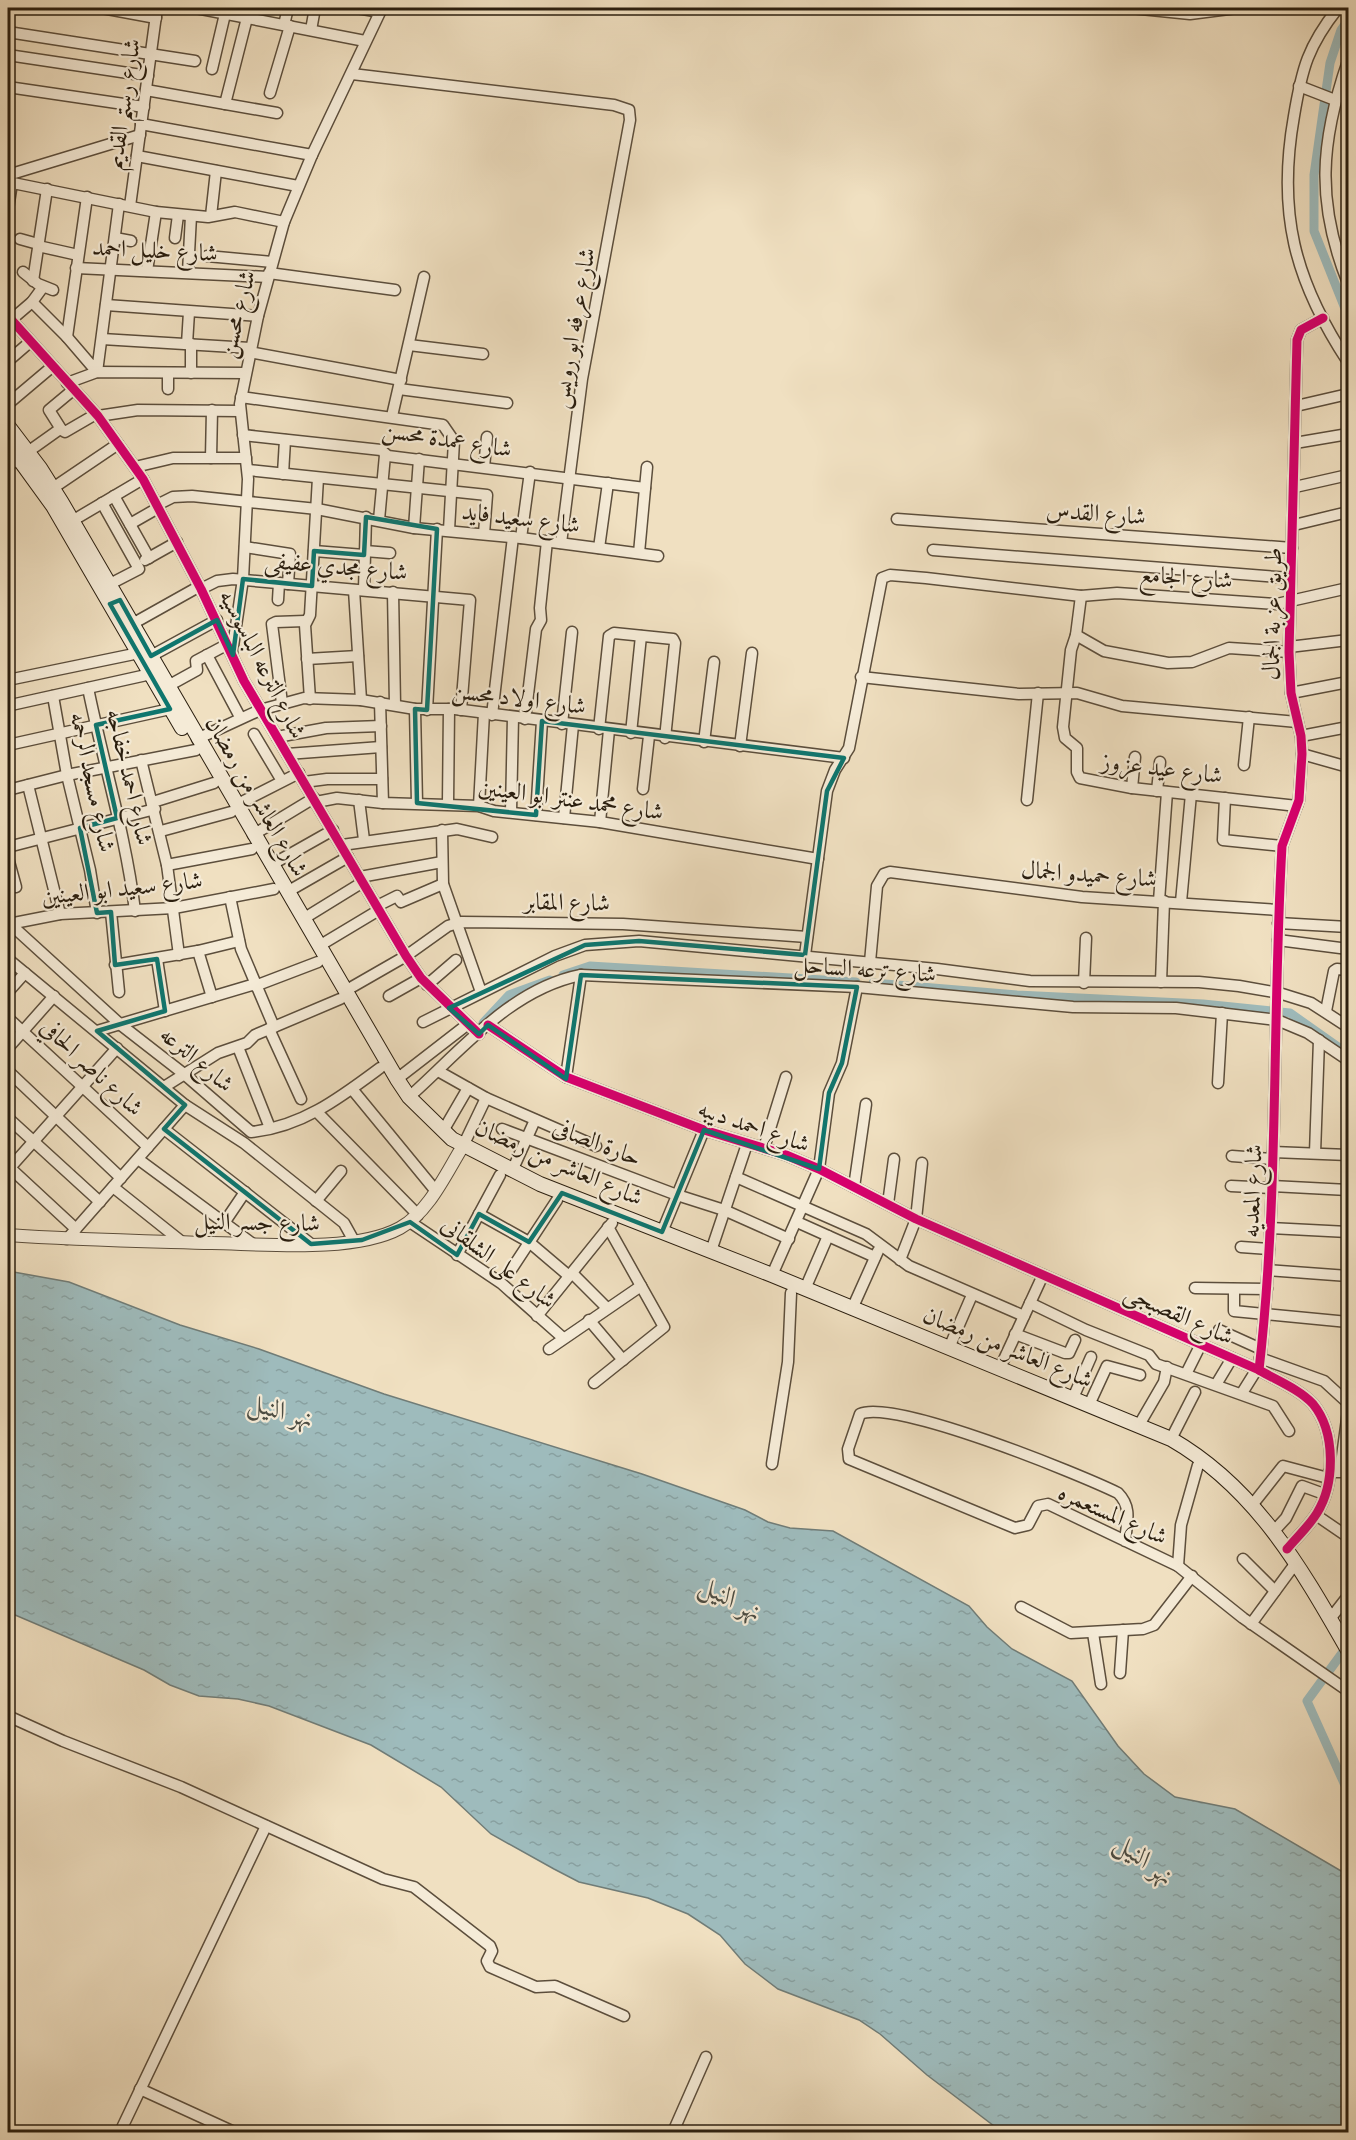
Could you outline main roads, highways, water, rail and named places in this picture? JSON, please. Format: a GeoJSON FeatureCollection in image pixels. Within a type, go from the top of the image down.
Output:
{"type":"FeatureCollection","features":[{"type":"Feature","properties":{"kind":"main road","name":"شارع العاشر من رمضان"},"geometry":{"type":"LineString","coordinates":[[8,426],[19,460],[53,488],[111,584],[115,602],[134,623],[151,674],[170,709],[196,744],[253,842],[318,962],[343,995],[409,1097],[460,1149]]}},
{"type":"Feature","properties":{"kind":"main road","name":"شارع العاشر من رمضان"},"geometry":{"type":"LineString","coordinates":[[8,444],[48,498],[115,602],[145,654],[168,686],[214,783],[233,809]]}},
{"type":"Feature","properties":{"kind":"main road","name":"شارع العاشر من رمضان"},"geometry":{"type":"LineString","coordinates":[[253,842],[271,865],[280,890],[319,946],[380,1068],[392,1087],[423,1124],[460,1149],[610,1225],[791,1293],[1160,1441],[1198,1465],[1244,1505],[1282,1553],[1291,1556]]}},
{"type":"Feature","properties":{"kind":"main road","name":"شارع العاشر من رمضان"},"geometry":{"type":"LineString","coordinates":[[506,1173],[772,1275],[1171,1439],[1199,1456],[1253,1504],[1291,1556],[1348,1650]]}},
{"type":"Feature","properties":{"kind":"water","name":"نهر النيل"},"geometry":{"type":"Polygon","coordinates":[[[8,1271],[69,1282],[180,1325],[259,1349],[384,1394],[642,1474],[745,1510],[768,1522],[790,1528],[833,1531],[969,1606],[987,1627],[1012,1649],[1072,1681],[1118,1746],[1144,1774],[1175,1797],[1235,1809],[1348,1875],[1348,2132],[1002,2132],[927,2075],[880,2034],[859,2020],[778,1989],[745,1964],[720,1935],[688,1914],[648,1898],[579,1882],[554,1869],[491,1834],[441,1787],[371,1745],[269,1706],[238,1699],[199,1696],[8,1612],[8,1271]]]}},
{"type":"Feature","properties":{"kind":"waterway"},"geometry":{"type":"LineString","coordinates":[[1348,20],[1341,30],[1330,63],[1314,175],[1314,231],[1348,316]]}},
{"type":"Feature","properties":{"kind":"waterway"},"geometry":{"type":"LineString","coordinates":[[563,975],[590,966],[856,982]]}},
{"type":"Feature","properties":{"kind":"waterway"},"geometry":{"type":"LineString","coordinates":[[483,1023],[509,995],[550,980]]}},
{"type":"Feature","properties":{"kind":"waterway"},"geometry":{"type":"LineString","coordinates":[[873,983],[1017,995],[1203,1004],[1290,1013],[1348,1054]]}},
{"type":"Feature","properties":{"kind":"waterway"},"geometry":{"type":"LineString","coordinates":[[1348,1645],[1307,1701],[1348,1792]]}}]}
